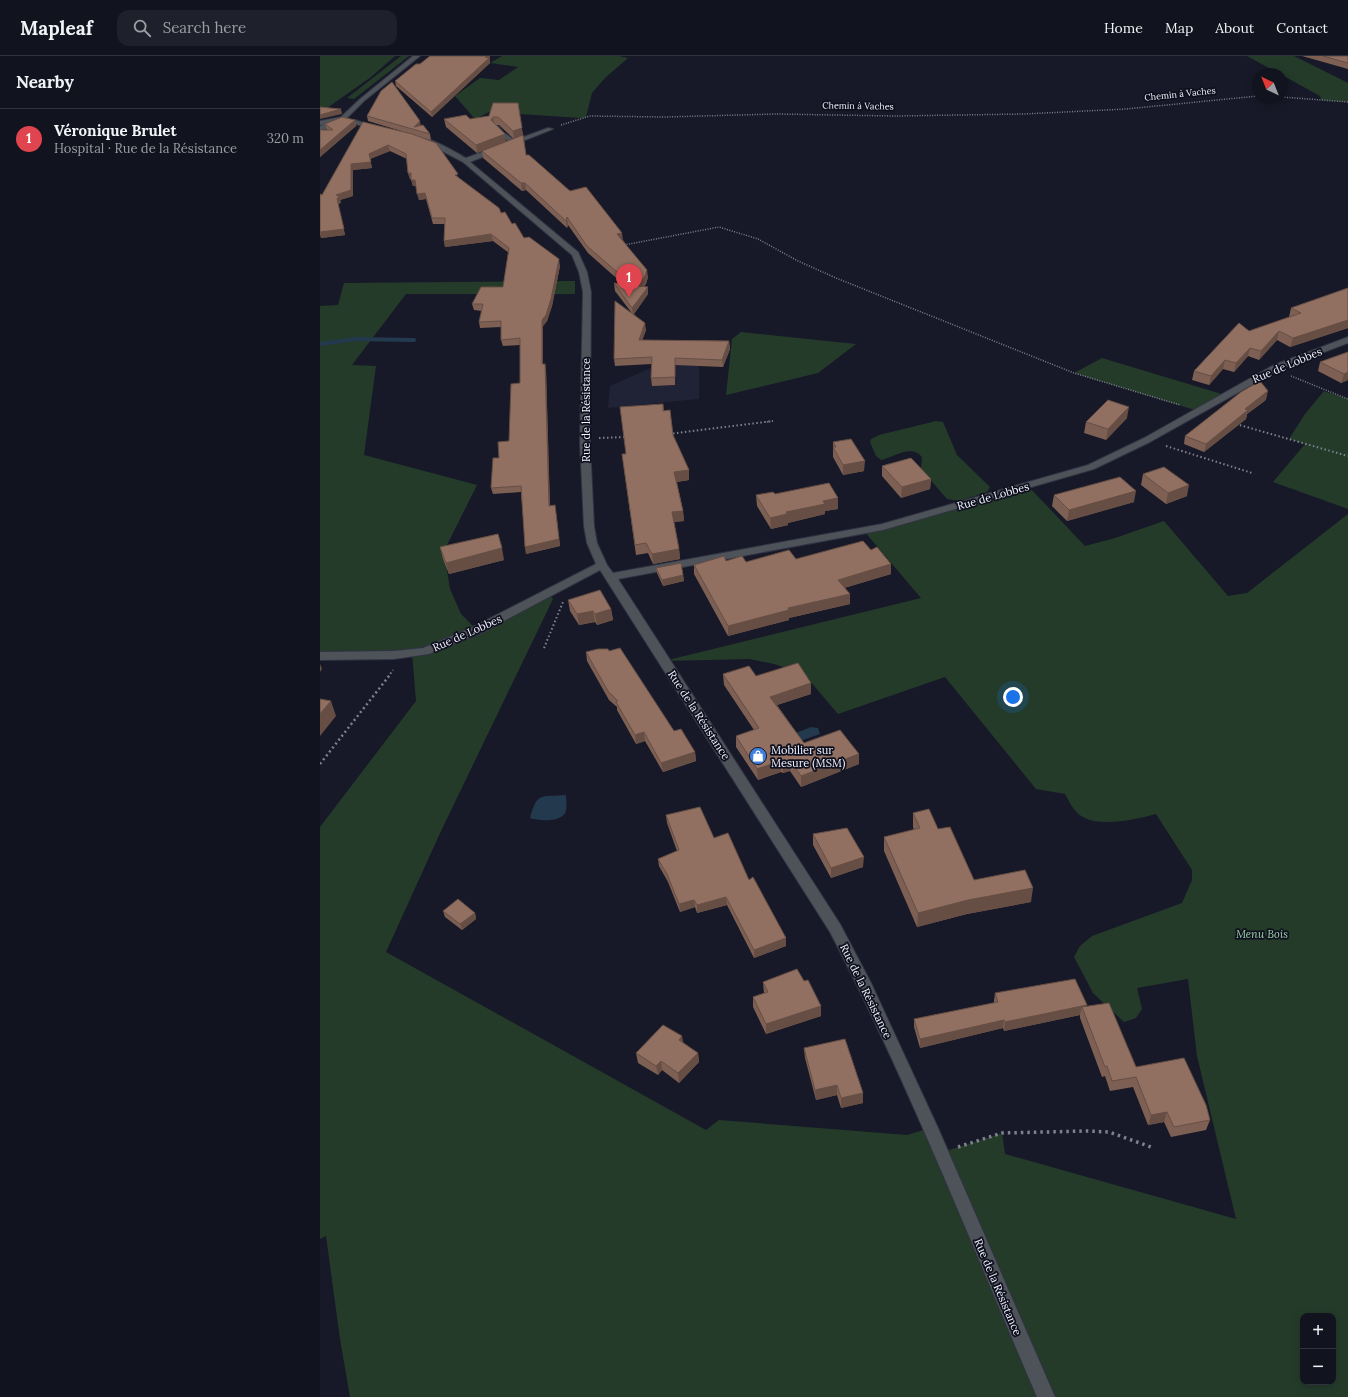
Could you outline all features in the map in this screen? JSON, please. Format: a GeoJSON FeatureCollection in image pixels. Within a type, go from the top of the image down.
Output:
{"type":"FeatureCollection","features":[{"type":"Feature","properties":{"kind":"street"},"geometry":{"type":"LineString","coordinates":[[320,130],[327,124],[343,120],[362,100],[417,56]]}},
{"type":"Feature","properties":{"kind":"street"},"geometry":{"type":"LineString","coordinates":[[320,123],[343,120],[386,130]]}},
{"type":"Feature","properties":{"kind":"street"},"geometry":{"type":"LineString","coordinates":[[465,161],[550,129]]}},
{"type":"Feature","properties":{"kind":"street","name":"Rue de la Résistance"},"geometry":{"type":"LineString","coordinates":[[416,137],[441,147],[465,161],[575,254],[583,272],[587,292],[585,439],[589,526],[592,543],[602,565],[612,577],[835,928],[864,983],[1046,1397]]}},
{"type":"Feature","properties":{"kind":"street","name":"Rue de Lobbes"},"geometry":{"type":"LineString","coordinates":[[612,577],[883,527],[1091,467],[1147,440],[1277,367],[1348,340]]}},
{"type":"Feature","properties":{"kind":"street","name":"Rue de Lobbes"},"geometry":{"type":"LineString","coordinates":[[320,656],[394,655],[425,651],[446,644],[602,565]]}},
{"type":"Feature","properties":{"kind":"lane"},"geometry":{"type":"LineString","coordinates":[[496,127],[501,133],[511,140],[510,144]]}},
{"type":"Feature","properties":{"kind":"path","name":"Chemin à Vaches"},"geometry":{"type":"LineString","coordinates":[[550,129],[590,116],[665,117],[776,114],[895,116],[1024,114],[1126,109],[1252,97]]}},
{"type":"Feature","properties":{"kind":"path"},"geometry":{"type":"LineString","coordinates":[[1288,97],[1348,102]]}},
{"type":"Feature","properties":{"kind":"path"},"geometry":{"type":"LineString","coordinates":[[620,245],[719,227],[758,239],[798,261],[836,278],[1074,373],[1198,411]]}},
{"type":"Feature","properties":{"kind":"path"},"geometry":{"type":"LineString","coordinates":[[1277,367],[1301,382],[1348,399]]}},
{"type":"Feature","properties":{"kind":"path"},"geometry":{"type":"LineString","coordinates":[[665,435],[773,421]]}},
{"type":"Feature","properties":{"kind":"path"},"geometry":{"type":"LineString","coordinates":[[1229,422],[1348,456]]}},
{"type":"Feature","properties":{"kind":"path"},"geometry":{"type":"LineString","coordinates":[[585,439],[633,437]]}},
{"type":"Feature","properties":{"kind":"path"},"geometry":{"type":"LineString","coordinates":[[1147,440],[1252,473]]}},
{"type":"Feature","properties":{"kind":"path"},"geometry":{"type":"LineString","coordinates":[[544,648],[570,582]]}},
{"type":"Feature","properties":{"kind":"path"},"geometry":{"type":"LineString","coordinates":[[320,764],[356,716],[390,676],[396,661],[394,655]]}},
{"type":"Feature","properties":{"kind":"path"},"geometry":{"type":"LineString","coordinates":[[940,1153],[1002,1133],[1109,1132],[1151,1147]]}},
{"type":"Feature","properties":{"kind":"shaded area"},"geometry":{"type":"Polygon","coordinates":[[[699,358],[699,399],[608,408],[610,386],[655,366],[699,358]]]}},
{"type":"Feature","properties":{"kind":"shaded area"},"geometry":{"type":"Polygon","coordinates":[[[811,727],[818,728],[820,734],[800,741],[796,733],[811,727]]]}},
{"type":"Feature","properties":{"kind":"shaded area"},"geometry":{"type":"Polygon","coordinates":[[[566,795],[566,811],[560,818],[539,820],[530,818],[535,804],[541,798],[545,796],[566,795]]]}},
{"type":"Feature","properties":{"kind":"green space"},"geometry":{"type":"Polygon","coordinates":[[[320,56],[395,56],[371,77],[320,113],[320,56]]]}},
{"type":"Feature","properties":{"kind":"green space"},"geometry":{"type":"Polygon","coordinates":[[[401,56],[409,56],[354,99],[347,98],[401,56]]]}},
{"type":"Feature","properties":{"kind":"green space"},"geometry":{"type":"Polygon","coordinates":[[[502,56],[619,56],[628,58],[605,78],[592,93],[586,117],[581,118],[489,112],[475,119],[455,96],[480,78],[499,80],[518,67],[490,63],[502,56]]]}},
{"type":"Feature","properties":{"kind":"green space"},"geometry":{"type":"Polygon","coordinates":[[[1247,56],[1294,56],[1348,83],[1348,102],[1321,100],[1320,96],[1288,78],[1288,68],[1269,68],[1247,56]]]}},
{"type":"Feature","properties":{"kind":"green space","name":"Menu Bois"},"geometry":{"type":"Polygon","coordinates":[[[575,281],[575,294],[406,294],[352,365],[376,366],[364,455],[477,485],[444,551],[450,589],[461,614],[477,630],[549,593],[553,599],[441,831],[386,952],[706,1130],[719,1120],[907,1135],[930,1128],[940,1153],[1002,1133],[1005,1154],[1236,1219],[1197,1056],[1188,979],[1137,988],[1142,1009],[1136,1018],[1124,1022],[1093,993],[1074,957],[1080,946],[1092,936],[1182,903],[1192,880],[1192,870],[1156,814],[1111,822],[1092,821],[1078,814],[1065,794],[1036,789],[945,677],[838,714],[804,674],[774,664],[749,659],[664,661],[921,598],[864,531],[1028,486],[1085,546],[1115,538],[1164,521],[1228,596],[1247,593],[1348,514],[1348,1397],[350,1397],[340,1339],[326,1236],[320,1239],[320,827],[416,701],[412,653],[320,656],[320,306],[338,305],[344,283],[575,281]]]}},
{"type":"Feature","properties":{"kind":"green space"},"geometry":{"type":"Polygon","coordinates":[[[741,332],[856,344],[818,373],[726,395],[732,339],[741,332]]]}},
{"type":"Feature","properties":{"kind":"green space"},"geometry":{"type":"Polygon","coordinates":[[[1102,358],[1225,395],[1198,411],[1074,373],[1102,358]]]}},
{"type":"Feature","properties":{"kind":"green space"},"geometry":{"type":"Polygon","coordinates":[[[1324,391],[1348,399],[1348,509],[1273,482],[1305,444],[1289,439],[1305,414],[1324,391]]]}},
{"type":"Feature","properties":{"kind":"green space"},"geometry":{"type":"Polygon","coordinates":[[[936,421],[943,422],[957,455],[990,487],[987,492],[959,501],[947,499],[921,469],[922,457],[918,453],[908,451],[881,460],[876,456],[870,442],[871,439],[879,435],[936,421]]]}},
{"type":"Feature","properties":{"kind":"building"},"geometry":{"type":"Polygon","coordinates":[[[430,56],[486,56],[485,57],[489,58],[431,112],[395,81],[416,64],[420,64],[430,56]]]}},
{"type":"Feature","properties":{"kind":"building"},"geometry":{"type":"Polygon","coordinates":[[[1323,56],[1348,56],[1348,63],[1323,56]]]}},
{"type":"Feature","properties":{"kind":"building"},"geometry":{"type":"Polygon","coordinates":[[[392,82],[420,121],[414,127],[423,125],[430,134],[367,116],[381,91],[392,82]]]}},
{"type":"Feature","properties":{"kind":"building"},"geometry":{"type":"Polygon","coordinates":[[[493,103],[518,103],[522,128],[513,131],[498,117],[493,117],[491,120],[505,134],[476,145],[444,119],[466,115],[470,119],[489,116],[493,103]]]}},
{"type":"Feature","properties":{"kind":"building"},"geometry":{"type":"Polygon","coordinates":[[[320,107],[341,109],[320,115],[320,107]]]}},
{"type":"Feature","properties":{"kind":"building"},"geometry":{"type":"Polygon","coordinates":[[[342,117],[355,120],[320,150],[320,130],[333,130],[325,124],[342,117]]]}},
{"type":"Feature","properties":{"kind":"building"},"geometry":{"type":"Polygon","coordinates":[[[363,122],[412,134],[436,143],[458,174],[455,175],[499,208],[501,213],[505,212],[512,224],[515,223],[524,238],[529,237],[559,259],[551,299],[546,315],[542,320],[542,364],[545,364],[549,506],[555,505],[559,539],[525,547],[521,486],[491,488],[493,458],[499,458],[498,442],[509,441],[511,384],[520,383],[520,338],[501,340],[501,321],[479,322],[483,304],[472,304],[481,287],[503,287],[509,248],[491,234],[444,241],[445,218],[432,218],[425,193],[417,194],[415,180],[411,180],[411,173],[408,173],[406,154],[388,145],[369,154],[371,162],[351,164],[351,190],[336,195],[339,196],[337,199],[344,229],[320,232],[320,194],[322,195],[363,122]]]}},
{"type":"Feature","properties":{"kind":"building"},"geometry":{"type":"Polygon","coordinates":[[[523,135],[526,155],[529,155],[570,191],[586,187],[622,233],[617,234],[647,270],[645,276],[637,286],[648,287],[632,308],[614,283],[632,285],[587,246],[567,217],[566,221],[525,183],[521,183],[482,151],[523,135]]]}},
{"type":"Feature","properties":{"kind":"building"},"geometry":{"type":"Polygon","coordinates":[[[1348,288],[1348,320],[1293,338],[1279,331],[1261,351],[1250,348],[1236,363],[1225,360],[1211,376],[1194,371],[1239,323],[1249,331],[1301,313],[1291,308],[1348,288]]]}},
{"type":"Feature","properties":{"kind":"building"},"geometry":{"type":"Polygon","coordinates":[[[615,301],[645,323],[639,340],[729,341],[722,360],[675,358],[675,377],[651,378],[652,357],[614,359],[615,301]]]}},
{"type":"Feature","properties":{"kind":"building"},"geometry":{"type":"Polygon","coordinates":[[[1348,352],[1348,372],[1344,374],[1320,362],[1348,352]]]}},
{"type":"Feature","properties":{"kind":"building"},"geometry":{"type":"Polygon","coordinates":[[[1260,381],[1268,391],[1245,409],[1248,410],[1206,444],[1185,436],[1241,392],[1260,381]]]}},
{"type":"Feature","properties":{"kind":"building"},"geometry":{"type":"Polygon","coordinates":[[[1108,400],[1129,407],[1108,429],[1086,422],[1108,400]]]}},
{"type":"Feature","properties":{"kind":"building"},"geometry":{"type":"Polygon","coordinates":[[[663,404],[663,411],[670,410],[673,435],[689,470],[674,472],[683,511],[672,512],[679,549],[652,554],[646,543],[635,545],[622,454],[626,454],[620,407],[663,404]]]}},
{"type":"Feature","properties":{"kind":"building"},"geometry":{"type":"Polygon","coordinates":[[[851,439],[865,461],[843,465],[833,447],[836,447],[833,442],[851,439]]]}},
{"type":"Feature","properties":{"kind":"building"},"geometry":{"type":"Polygon","coordinates":[[[911,458],[931,479],[902,487],[882,466],[911,458]]]}},
{"type":"Feature","properties":{"kind":"building"},"geometry":{"type":"Polygon","coordinates":[[[1164,467],[1189,485],[1168,493],[1143,474],[1164,467]]]}},
{"type":"Feature","properties":{"kind":"building"},"geometry":{"type":"Polygon","coordinates":[[[1120,477],[1136,491],[1069,510],[1054,495],[1120,477]]]}},
{"type":"Feature","properties":{"kind":"building"},"geometry":{"type":"Polygon","coordinates":[[[829,483],[838,498],[823,501],[825,504],[786,512],[787,514],[770,518],[756,495],[773,492],[775,494],[829,483]]]}},
{"type":"Feature","properties":{"kind":"building"},"geometry":{"type":"Polygon","coordinates":[[[498,534],[502,548],[446,563],[440,547],[498,534]]]}},
{"type":"Feature","properties":{"kind":"building"},"geometry":{"type":"Polygon","coordinates":[[[863,541],[871,550],[877,547],[891,564],[838,580],[850,594],[788,608],[789,610],[728,626],[694,565],[724,556],[726,561],[742,556],[746,562],[789,550],[796,559],[863,541]]]}},
{"type":"Feature","properties":{"kind":"building"},"geometry":{"type":"Polygon","coordinates":[[[681,563],[683,575],[662,580],[656,568],[681,563]]]}},
{"type":"Feature","properties":{"kind":"building"},"geometry":{"type":"Polygon","coordinates":[[[600,590],[611,609],[595,614],[593,611],[577,614],[568,600],[600,590]]]}},
{"type":"Feature","properties":{"kind":"building"},"geometry":{"type":"Polygon","coordinates":[[[620,648],[674,731],[681,729],[695,752],[661,763],[644,732],[635,735],[616,702],[618,701],[608,691],[586,652],[598,649],[608,649],[609,651],[620,648]]]}},
{"type":"Feature","properties":{"kind":"building"},"geometry":{"type":"Polygon","coordinates":[[[798,663],[811,683],[770,697],[804,743],[840,730],[859,754],[801,776],[790,760],[783,763],[780,761],[757,769],[736,736],[759,728],[723,674],[749,666],[756,676],[798,663]]]}},
{"type":"Feature","properties":{"kind":"building"},"geometry":{"type":"Polygon","coordinates":[[[320,699],[331,701],[320,714],[320,699]]]}},
{"type":"Feature","properties":{"kind":"building"},"geometry":{"type":"Polygon","coordinates":[[[700,807],[714,838],[728,833],[749,880],[753,877],[786,938],[754,950],[726,897],[697,905],[694,900],[679,904],[667,874],[658,859],[679,850],[666,815],[700,807]]]}},
{"type":"Feature","properties":{"kind":"building"},"geometry":{"type":"Polygon","coordinates":[[[929,809],[938,829],[950,827],[974,880],[1025,870],[1033,888],[968,900],[918,913],[884,837],[920,828],[913,813],[929,809]]]}},
{"type":"Feature","properties":{"kind":"building"},"geometry":{"type":"Polygon","coordinates":[[[847,828],[864,857],[831,868],[813,834],[847,828]]]}},
{"type":"Feature","properties":{"kind":"building"},"geometry":{"type":"Polygon","coordinates":[[[458,899],[475,913],[460,924],[443,911],[458,899]]]}},
{"type":"Feature","properties":{"kind":"building"},"geometry":{"type":"Polygon","coordinates":[[[797,969],[804,981],[808,980],[821,1006],[766,1024],[753,997],[768,992],[763,982],[797,969]]]}},
{"type":"Feature","properties":{"kind":"building"},"geometry":{"type":"Polygon","coordinates":[[[1075,979],[1087,1005],[1005,1022],[1004,1020],[920,1039],[914,1019],[998,1002],[995,993],[1075,979]]]}},
{"type":"Feature","properties":{"kind":"building"},"geometry":{"type":"Polygon","coordinates":[[[1109,1003],[1136,1067],[1184,1058],[1206,1105],[1210,1120],[1174,1127],[1167,1112],[1151,1115],[1136,1077],[1112,1081],[1107,1066],[1105,1067],[1082,1007],[1109,1003]]]}},
{"type":"Feature","properties":{"kind":"building"},"geometry":{"type":"Polygon","coordinates":[[[663,1025],[682,1036],[679,1040],[698,1053],[678,1073],[661,1061],[656,1066],[636,1053],[663,1025]]]}},
{"type":"Feature","properties":{"kind":"building"},"geometry":{"type":"Polygon","coordinates":[[[845,1039],[863,1093],[841,1098],[837,1085],[815,1090],[804,1048],[845,1039]]]}},
{"type":"Feature","properties":{"kind":"waterway"},"geometry":{"type":"LineString","coordinates":[[320,344],[355,339],[414,340]]}},
{"type":"Feature","properties":{"kind":"place","name":"Véronique Brulet"},"geometry":{"type":"Point","coordinates":[629,297]}},
{"type":"Feature","properties":{"kind":"place","name":"Mobilier sur Mesure (MSM)"},"geometry":{"type":"Point","coordinates":[758,756]}}]}
